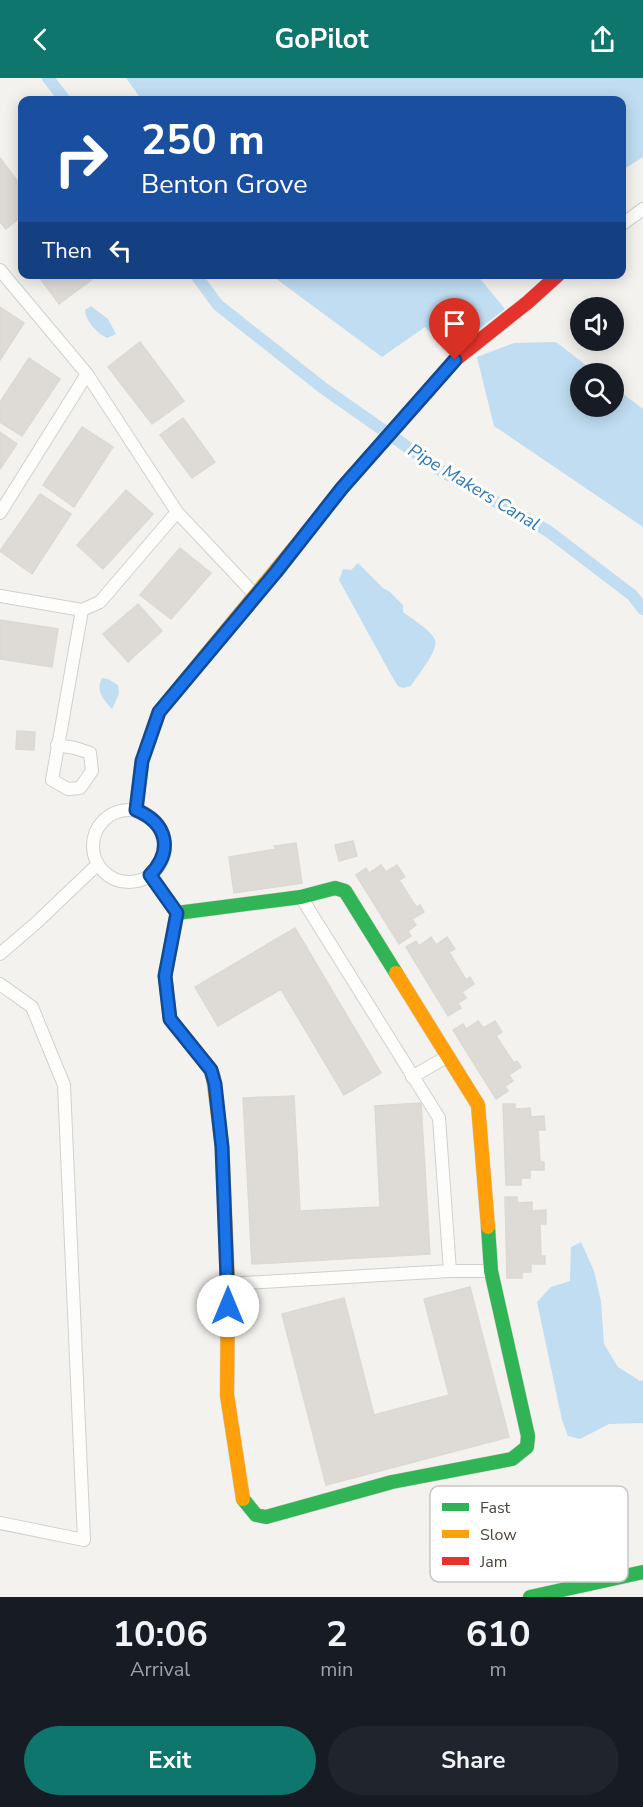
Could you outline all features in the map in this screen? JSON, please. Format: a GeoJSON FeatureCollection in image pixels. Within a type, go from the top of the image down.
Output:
{"type":"FeatureCollection","features":[{"type":"Feature","properties":{"kind":"main road"},"geometry":{"type":"LineString","coordinates":[[136,810],[142,761],[159,712],[342,488],[455,360],[553,279]]}},
{"type":"Feature","properties":{"kind":"main road"},"geometry":{"type":"LineString","coordinates":[[150,875],[177,913],[165,976],[170,1019],[211,1070],[215,1084],[222,1147],[228,1284],[227,1395],[243,1499],[256,1515],[266,1517],[392,1482],[512,1459],[527,1447],[528,1436],[491,1270],[478,1105],[448,1056],[345,891],[335,888],[301,897],[177,913]]}},
{"type":"Feature","properties":{"kind":"main road"},"geometry":{"type":"LineString","coordinates":[[628,1575],[643,1572]]}},
{"type":"Feature","properties":{"kind":"main road"},"geometry":{"type":"LineString","coordinates":[[530,1597],[598,1582]]}},
{"type":"Feature","properties":{"kind":"street"},"geometry":{"type":"LineString","coordinates":[[626,221],[643,209]]}},
{"type":"Feature","properties":{"kind":"street"},"geometry":{"type":"LineString","coordinates":[[0,270],[87,374],[177,512],[256,596]]}},
{"type":"Feature","properties":{"kind":"street"},"geometry":{"type":"LineString","coordinates":[[0,513],[87,374]]}},
{"type":"Feature","properties":{"kind":"street"},"geometry":{"type":"LineString","coordinates":[[0,596],[82,610],[100,602],[177,512]]}},
{"type":"Feature","properties":{"kind":"street"},"geometry":{"type":"LineString","coordinates":[[57,745],[82,610]]}},
{"type":"Feature","properties":{"kind":"street"},"geometry":{"type":"LineString","coordinates":[[124,810],[136,810],[156,822],[165,844],[163,856],[150,875],[128,882],[106,873],[98,864],[93,842],[96,830],[103,820],[124,810]]}},
{"type":"Feature","properties":{"kind":"street"},"geometry":{"type":"LineString","coordinates":[[0,954],[98,864]]}},
{"type":"Feature","properties":{"kind":"street"},"geometry":{"type":"LineString","coordinates":[[301,897],[439,1118],[450,1271]]}},
{"type":"Feature","properties":{"kind":"street"},"geometry":{"type":"LineString","coordinates":[[0,984],[32,1007],[64,1084],[84,1540],[0,1523]]}},
{"type":"Feature","properties":{"kind":"street"},"geometry":{"type":"LineString","coordinates":[[412,1077],[448,1056]]}},
{"type":"Feature","properties":{"kind":"street"},"geometry":{"type":"LineString","coordinates":[[228,1284],[491,1270]]}},
{"type":"Feature","properties":{"kind":"water"},"geometry":{"type":"Polygon","coordinates":[[[126,78],[643,78],[643,157],[626,168],[626,96],[139,96],[126,78]]]}},
{"type":"Feature","properties":{"kind":"water"},"geometry":{"type":"Polygon","coordinates":[[[276,279],[480,279],[505,309],[449,352],[425,327],[382,357],[276,279]]]}},
{"type":"Feature","properties":{"kind":"water"},"geometry":{"type":"Polygon","coordinates":[[[91,306],[108,319],[116,334],[107,338],[93,327],[87,319],[85,310],[91,306]]]}},
{"type":"Feature","properties":{"kind":"water"},"geometry":{"type":"Polygon","coordinates":[[[556,342],[583,363],[570,363],[570,417],[624,417],[624,395],[643,409],[643,527],[494,426],[477,357],[514,343],[556,342]]]}},
{"type":"Feature","properties":{"kind":"water"},"geometry":{"type":"Polygon","coordinates":[[[358,563],[403,605],[403,612],[426,629],[435,640],[431,656],[411,686],[403,688],[398,686],[339,580],[343,569],[351,570],[358,563]]]}},
{"type":"Feature","properties":{"kind":"water"},"geometry":{"type":"Polygon","coordinates":[[[102,678],[118,685],[119,694],[112,709],[103,699],[100,691],[102,678]]]}},
{"type":"Feature","properties":{"kind":"water"},"geometry":{"type":"Polygon","coordinates":[[[581,1242],[594,1271],[601,1301],[604,1344],[618,1367],[640,1381],[643,1380],[643,1423],[609,1424],[580,1439],[568,1436],[562,1420],[537,1302],[551,1287],[570,1281],[571,1247],[581,1242]]]}},
{"type":"Feature","properties":{"kind":"building"},"geometry":{"type":"Polygon","coordinates":[[[0,158],[18,182],[18,219],[6,229],[0,222],[0,158]]]}},
{"type":"Feature","properties":{"kind":"building"},"geometry":{"type":"Polygon","coordinates":[[[41,279],[90,279],[91,280],[59,304],[41,279]]]}},
{"type":"Feature","properties":{"kind":"building"},"geometry":{"type":"Polygon","coordinates":[[[0,307],[24,323],[0,360],[0,307]]]}},
{"type":"Feature","properties":{"kind":"building"},"geometry":{"type":"Polygon","coordinates":[[[140,342],[184,401],[152,424],[108,367],[140,342]]]}},
{"type":"Feature","properties":{"kind":"building"},"geometry":{"type":"Polygon","coordinates":[[[29,358],[60,379],[22,436],[0,422],[0,402],[29,358]]]}},
{"type":"Feature","properties":{"kind":"building"},"geometry":{"type":"Polygon","coordinates":[[[183,418],[215,462],[192,478],[160,435],[183,418]]]}},
{"type":"Feature","properties":{"kind":"building"},"geometry":{"type":"Polygon","coordinates":[[[82,427],[113,447],[74,507],[43,485],[82,427]]]}},
{"type":"Feature","properties":{"kind":"building"},"geometry":{"type":"Polygon","coordinates":[[[0,432],[17,444],[0,469],[0,432]]]}},
{"type":"Feature","properties":{"kind":"building"},"geometry":{"type":"Polygon","coordinates":[[[126,490],[153,514],[103,569],[77,545],[126,490]]]}},
{"type":"Feature","properties":{"kind":"building"},"geometry":{"type":"Polygon","coordinates":[[[40,494],[71,514],[32,574],[0,551],[40,494]]]}},
{"type":"Feature","properties":{"kind":"building"},"geometry":{"type":"Polygon","coordinates":[[[180,548],[211,573],[171,619],[140,595],[180,548]]]}},
{"type":"Feature","properties":{"kind":"building"},"geometry":{"type":"Polygon","coordinates":[[[138,604],[162,631],[128,662],[103,634],[138,604]]]}},
{"type":"Feature","properties":{"kind":"building"},"geometry":{"type":"Polygon","coordinates":[[[0,620],[58,629],[52,667],[0,659],[0,620]]]}},
{"type":"Feature","properties":{"kind":"building"},"geometry":{"type":"Polygon","coordinates":[[[17,731],[35,732],[34,750],[16,749],[17,731]]]}},
{"type":"Feature","properties":{"kind":"building"},"geometry":{"type":"Polygon","coordinates":[[[353,841],[357,856],[339,861],[335,845],[353,841]]]}},
{"type":"Feature","properties":{"kind":"building"},"geometry":{"type":"Polygon","coordinates":[[[296,843],[302,883],[234,893],[229,857],[277,849],[274,846],[296,843]]]}},
{"type":"Feature","properties":{"kind":"building"},"geometry":{"type":"Polygon","coordinates":[[[381,865],[386,872],[397,865],[405,877],[399,880],[416,907],[420,905],[424,912],[412,919],[416,925],[408,931],[411,936],[399,944],[356,875],[366,868],[369,873],[381,865]]]}},
{"type":"Feature","properties":{"kind":"building"},"geometry":{"type":"Polygon","coordinates":[[[295,928],[381,1073],[344,1095],[281,989],[218,1026],[195,987],[295,928]]]}},
{"type":"Feature","properties":{"kind":"building"},"geometry":{"type":"Polygon","coordinates":[[[431,937],[436,945],[447,937],[455,949],[449,952],[466,980],[470,977],[474,984],[462,992],[466,998],[458,1003],[461,1008],[448,1016],[406,947],[416,941],[419,946],[431,937]]]}},
{"type":"Feature","properties":{"kind":"building"},"geometry":{"type":"Polygon","coordinates":[[[478,1021],[483,1028],[495,1021],[502,1032],[496,1036],[514,1063],[517,1061],[521,1067],[509,1075],[513,1081],[505,1086],[508,1091],[496,1099],[453,1030],[463,1024],[466,1029],[478,1021]]]}},
{"type":"Feature","properties":{"kind":"building"},"geometry":{"type":"Polygon","coordinates":[[[294,1096],[300,1211],[380,1207],[375,1106],[421,1103],[430,1254],[252,1264],[243,1098],[294,1096]]]}},
{"type":"Feature","properties":{"kind":"building"},"geometry":{"type":"Polygon","coordinates":[[[503,1104],[515,1104],[515,1109],[530,1108],[531,1117],[544,1116],[545,1130],[538,1130],[540,1162],[544,1162],[544,1170],[530,1170],[530,1178],[521,1178],[521,1185],[506,1185],[503,1104]]]}},
{"type":"Feature","properties":{"kind":"building"},"geometry":{"type":"Polygon","coordinates":[[[505,1197],[517,1197],[517,1203],[532,1202],[532,1211],[546,1210],[546,1224],[540,1224],[541,1256],[545,1256],[545,1264],[531,1264],[531,1272],[522,1272],[522,1278],[507,1278],[505,1197]]]}},
{"type":"Feature","properties":{"kind":"building"},"geometry":{"type":"Polygon","coordinates":[[[470,1287],[509,1437],[326,1485],[282,1314],[344,1298],[374,1415],[449,1395],[424,1299],[470,1287]]]}},
{"type":"Feature","properties":{"kind":"waterway","name":"Pipe Makers Canal"},"geometry":{"type":"LineString","coordinates":[[48,78],[62,96]]}},
{"type":"Feature","properties":{"kind":"waterway","name":"Pipe Makers Canal"},"geometry":{"type":"LineString","coordinates":[[199,279],[218,305],[323,388],[443,472],[548,531],[632,595],[643,609]]}},
{"type":"Feature","properties":{"kind":"traffic: fast"},"geometry":{"type":"LineString","coordinates":[[150,875],[177,913],[301,897],[335,888],[345,891],[396,973]]}},
{"type":"Feature","properties":{"kind":"traffic: fast"},"geometry":{"type":"LineString","coordinates":[[177,913],[165,976],[170,1019],[211,1070],[213,1076]]}},
{"type":"Feature","properties":{"kind":"traffic: fast"},"geometry":{"type":"LineString","coordinates":[[243,1499],[256,1515],[266,1517],[392,1482],[512,1459],[527,1447],[528,1436],[491,1271],[488,1227]]}},
{"type":"Feature","properties":{"kind":"traffic: fast"},"geometry":{"type":"LineString","coordinates":[[628,1575],[643,1572]]}},
{"type":"Feature","properties":{"kind":"traffic: fast"},"geometry":{"type":"LineString","coordinates":[[530,1597],[598,1582]]}},
{"type":"Feature","properties":{"kind":"traffic: slow"},"geometry":{"type":"LineString","coordinates":[[136,810],[142,761],[159,712],[303,537]]}},
{"type":"Feature","properties":{"kind":"traffic: slow"},"geometry":{"type":"LineString","coordinates":[[396,973],[478,1105],[488,1227]]}},
{"type":"Feature","properties":{"kind":"traffic: slow"},"geometry":{"type":"LineString","coordinates":[[213,1076],[222,1147],[228,1284],[227,1395],[243,1499]]}},
{"type":"Feature","properties":{"kind":"traffic: jam"},"geometry":{"type":"LineString","coordinates":[[303,537],[342,488],[455,360],[553,279]]}},
{"type":"Feature","properties":{"kind":"route"},"geometry":{"type":"LineString","coordinates":[[228,1306],[222,1147],[215,1084],[211,1070],[170,1019],[165,976],[177,913],[150,875],[163,856],[165,844],[156,822],[136,810],[142,761],[159,712],[276,572],[342,488],[455,360]]}}]}
